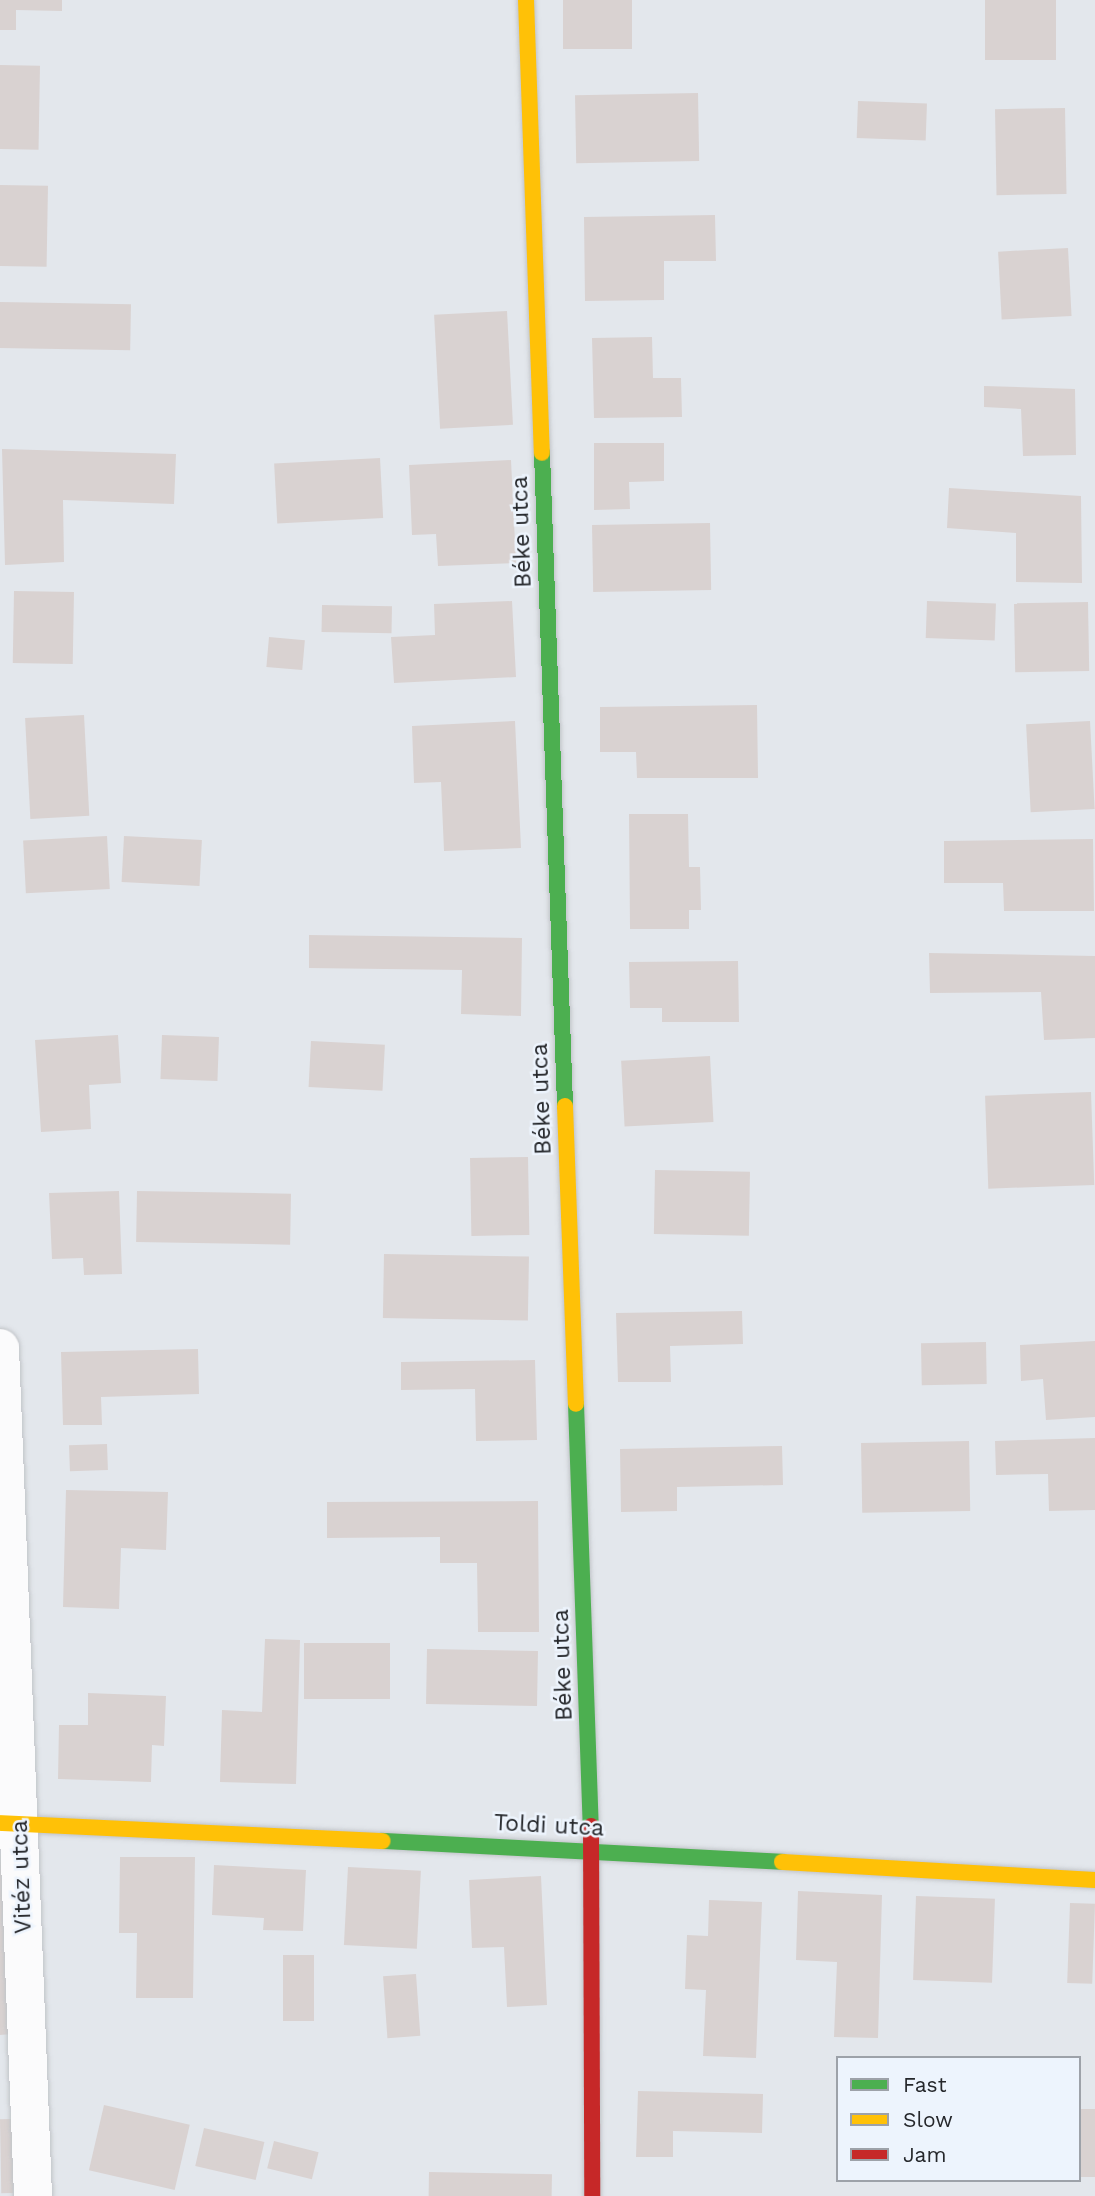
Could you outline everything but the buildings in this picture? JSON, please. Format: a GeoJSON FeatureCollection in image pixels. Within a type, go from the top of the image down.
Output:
{"type":"FeatureCollection","features":[{"type":"Feature","properties":{"kind":"street","name":"Béke utca"},"geometry":{"type":"LineString","coordinates":[[526,0],[592,1851],[592,2196]]}},
{"type":"Feature","properties":{"kind":"street","name":"Vitéz utca"},"geometry":{"type":"LineString","coordinates":[[0,1348],[10,1824],[33,2196]]}},
{"type":"Feature","properties":{"kind":"street","name":"Toldi utca"},"geometry":{"type":"LineString","coordinates":[[10,1824],[592,1851],[1095,1880]]}},
{"type":"Feature","properties":{"kind":"traffic: fast"},"geometry":{"type":"LineString","coordinates":[[542,453],[565,1106]]}},
{"type":"Feature","properties":{"kind":"traffic: fast"},"geometry":{"type":"LineString","coordinates":[[576,1404],[591,1826]]}},
{"type":"Feature","properties":{"kind":"traffic: fast"},"geometry":{"type":"LineString","coordinates":[[383,1841],[782,1862]]}},
{"type":"Feature","properties":{"kind":"traffic: slow"},"geometry":{"type":"LineString","coordinates":[[526,0],[542,453]]}},
{"type":"Feature","properties":{"kind":"traffic: slow"},"geometry":{"type":"LineString","coordinates":[[565,1106],[576,1404]]}},
{"type":"Feature","properties":{"kind":"traffic: slow"},"geometry":{"type":"LineString","coordinates":[[0,1823],[383,1841]]}},
{"type":"Feature","properties":{"kind":"traffic: slow"},"geometry":{"type":"LineString","coordinates":[[782,1862],[1095,1880]]}},
{"type":"Feature","properties":{"kind":"traffic: jam"},"geometry":{"type":"LineString","coordinates":[[591,1826],[592,2196]]}}]}
